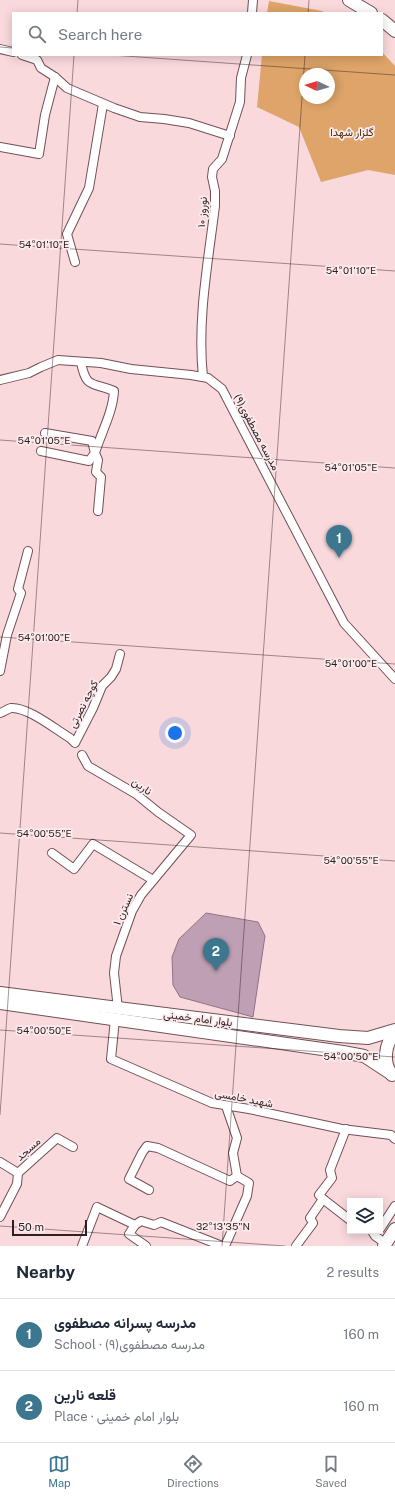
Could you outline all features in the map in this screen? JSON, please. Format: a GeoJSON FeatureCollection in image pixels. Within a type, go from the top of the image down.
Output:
{"type":"FeatureCollection","features":[{"type":"Feature","properties":{"kind":"main road"},"geometry":{"type":"LineString","coordinates":[[349,0],[369,12]]}},
{"type":"Feature","properties":{"kind":"main road"},"geometry":{"type":"LineString","coordinates":[[383,21],[395,31]]}},
{"type":"Feature","properties":{"kind":"main road","name":"بلوار امام خمینی"},"geometry":{"type":"LineString","coordinates":[[0,993],[364,1056],[392,1076]]}},
{"type":"Feature","properties":{"kind":"main road","name":"بلوار امام خمینی"},"geometry":{"type":"LineString","coordinates":[[0,1003],[368,1038],[395,1030]]}},
{"type":"Feature","properties":{"kind":"main road"},"geometry":{"type":"LineString","coordinates":[[392,1076],[386,1061],[387,1048],[395,1034]]}},
{"type":"Feature","properties":{"kind":"main road"},"geometry":{"type":"LineString","coordinates":[[379,1236],[395,1229]]}},
{"type":"Feature","properties":{"kind":"street"},"geometry":{"type":"LineString","coordinates":[[252,12],[253,0]]}},
{"type":"Feature","properties":{"kind":"street"},"geometry":{"type":"LineString","coordinates":[[0,49],[12,52]]}},
{"type":"Feature","properties":{"kind":"street"},"geometry":{"type":"LineString","coordinates":[[25,56],[37,60],[41,68],[55,77],[67,88],[102,104],[140,117],[164,119],[190,124],[230,136]]}},
{"type":"Feature","properties":{"kind":"street","name":"نوروز ۱۰"},"geometry":{"type":"LineString","coordinates":[[203,377],[200,353],[203,309],[215,206],[215,191],[212,176],[213,169],[222,159],[240,102],[241,78],[247,56]]}},
{"type":"Feature","properties":{"kind":"street"},"geometry":{"type":"LineString","coordinates":[[0,147],[39,154],[45,115],[55,77]]}},
{"type":"Feature","properties":{"kind":"street"},"geometry":{"type":"LineString","coordinates":[[75,262],[67,234],[89,188],[102,104]]}},
{"type":"Feature","properties":{"kind":"street","name":"مدرسه مصطفوی(۹)"},"geometry":{"type":"LineString","coordinates":[[0,380],[29,373],[58,360],[102,363],[131,369],[208,378],[222,389],[344,623],[395,679]]}},
{"type":"Feature","properties":{"kind":"street"},"geometry":{"type":"LineString","coordinates":[[41,451],[88,461],[95,453],[112,404],[114,391],[87,381],[81,362]]}},
{"type":"Feature","properties":{"kind":"street"},"geometry":{"type":"LineString","coordinates":[[45,433],[92,441],[98,460],[96,472],[101,477],[98,511]]}},
{"type":"Feature","properties":{"kind":"street"},"geometry":{"type":"LineString","coordinates":[[0,670],[7,635],[21,593],[18,589],[28,551]]}},
{"type":"Feature","properties":{"kind":"street","name":"کوچه نصرتی"},"geometry":{"type":"LineString","coordinates":[[0,713],[9,709],[18,708],[27,711],[70,738],[75,743],[93,708],[102,686],[111,678],[116,669],[120,654]]}},
{"type":"Feature","properties":{"kind":"street","name":"نارین"},"geometry":{"type":"LineString","coordinates":[[82,755],[88,766],[136,794],[158,812],[191,835]]}},
{"type":"Feature","properties":{"kind":"street","name":"نسترن ۱"},"geometry":{"type":"LineString","coordinates":[[116,1014],[114,973],[116,956],[132,911],[141,895],[191,835]]}},
{"type":"Feature","properties":{"kind":"street"},"geometry":{"type":"LineString","coordinates":[[52,853],[74,869],[93,844],[153,880]]}},
{"type":"Feature","properties":{"kind":"street","name":"شهید خامسی"},"geometry":{"type":"LineString","coordinates":[[116,1014],[111,1059],[212,1103],[346,1129],[391,1135],[395,1139]]}},
{"type":"Feature","properties":{"kind":"street"},"geometry":{"type":"LineString","coordinates":[[146,1246],[129,1234],[135,1225],[141,1221],[154,1225],[161,1222],[224,1246],[247,1196],[249,1183],[237,1176],[233,1153],[237,1138],[226,1106]]}},
{"type":"Feature","properties":{"kind":"street"},"geometry":{"type":"LineString","coordinates":[[346,1129],[330,1170],[332,1178],[319,1195],[347,1218]]}},
{"type":"Feature","properties":{"kind":"street","name":"مسجد"},"geometry":{"type":"LineString","coordinates":[[0,1216],[17,1184],[18,1173],[57,1138],[73,1147]]}},
{"type":"Feature","properties":{"kind":"street"},"geometry":{"type":"LineString","coordinates":[[149,1190],[129,1179],[147,1146],[158,1148],[230,1181],[237,1176]]}},
{"type":"Feature","properties":{"kind":"street","name":"مسجد"},"geometry":{"type":"LineString","coordinates":[[0,1162],[18,1173]]}},
{"type":"Feature","properties":{"kind":"street"},"geometry":{"type":"LineString","coordinates":[[296,1246],[314,1223],[310,1218],[323,1199]]}},
{"type":"Feature","properties":{"kind":"street"},"geometry":{"type":"LineString","coordinates":[[379,1236],[395,1206]]}},
{"type":"Feature","properties":{"kind":"street"},"geometry":{"type":"LineString","coordinates":[[82,1246],[97,1207],[135,1225]]}},
{"type":"Feature","properties":{"kind":"green space"},"geometry":{"type":"Polygon","coordinates":[[[269,1],[324,12],[267,12],[269,1]]]}},
{"type":"Feature","properties":{"kind":"green space","name":"گلزار شهدا"},"geometry":{"type":"Polygon","coordinates":[[[383,53],[395,66],[395,175],[368,170],[321,182],[299,127],[257,107],[262,56],[383,56],[383,53]]]}},
{"type":"Feature","properties":{"kind":"building"},"geometry":{"type":"Polygon","coordinates":[[[206,913],[258,922],[265,936],[253,1017],[180,997],[173,985],[172,957],[179,939],[206,913]]]}},
{"type":"Feature","properties":{"kind":"place","name":"مدرسه پسرانه مصطفوی"},"geometry":{"type":"Point","coordinates":[339,558]}},
{"type":"Feature","properties":{"kind":"place","name":"قلعه نارین"},"geometry":{"type":"Point","coordinates":[216,971]}}]}
